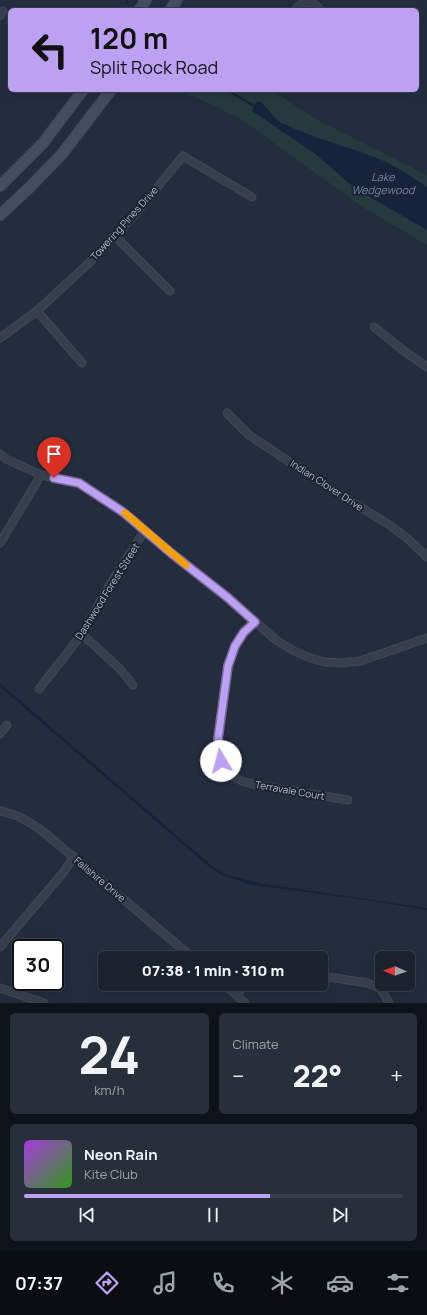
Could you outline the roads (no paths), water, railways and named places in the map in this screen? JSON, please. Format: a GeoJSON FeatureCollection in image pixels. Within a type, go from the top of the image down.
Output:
{"type":"FeatureCollection","features":[{"type":"Feature","properties":{"kind":"main road"},"geometry":{"type":"LineString","coordinates":[[0,186],[43,143],[81,92]]}},
{"type":"Feature","properties":{"kind":"main road"},"geometry":{"type":"LineString","coordinates":[[0,215],[62,154],[110,92]]}},
{"type":"Feature","properties":{"kind":"street"},"geometry":{"type":"LineString","coordinates":[[297,8],[304,2],[313,2],[319,5]]}},
{"type":"Feature","properties":{"kind":"street","name":"Towering Pines Drive"},"geometry":{"type":"LineString","coordinates":[[0,338],[37,311],[90,262],[115,236],[183,156],[252,197]]}},
{"type":"Feature","properties":{"kind":"street"},"geometry":{"type":"LineString","coordinates":[[115,236],[170,290]]}},
{"type":"Feature","properties":{"kind":"street"},"geometry":{"type":"LineString","coordinates":[[37,311],[82,363]]}},
{"type":"Feature","properties":{"kind":"street"},"geometry":{"type":"LineString","coordinates":[[374,327],[427,367]]}},
{"type":"Feature","properties":{"kind":"street","name":"Indian Clover Drive"},"geometry":{"type":"LineString","coordinates":[[228,413],[249,435],[320,482],[388,524],[407,538],[427,557]]}},
{"type":"Feature","properties":{"kind":"street"},"geometry":{"type":"LineString","coordinates":[[0,454],[6,459],[41,475],[79,483],[123,512],[171,553],[227,597],[276,640],[294,651],[310,658],[341,664],[360,661],[427,638]]}},
{"type":"Feature","properties":{"kind":"street"},"geometry":{"type":"LineString","coordinates":[[0,543],[41,475]]}},
{"type":"Feature","properties":{"kind":"street","name":"Dashwood Forest Street"},"geometry":{"type":"LineString","coordinates":[[39,689],[82,634],[106,590],[145,530]]}},
{"type":"Feature","properties":{"kind":"street","name":"Terravale Court"},"geometry":{"type":"LineString","coordinates":[[255,622],[244,632],[235,646],[228,666],[218,739],[221,761],[232,776],[242,781],[256,785],[348,800]]}},
{"type":"Feature","properties":{"kind":"street"},"geometry":{"type":"LineString","coordinates":[[82,634],[120,669],[133,685]]}},
{"type":"Feature","properties":{"kind":"street"},"geometry":{"type":"LineString","coordinates":[[0,734],[7,725]]}},
{"type":"Feature","properties":{"kind":"street","name":"Fallshire Drive"},"geometry":{"type":"LineString","coordinates":[[0,811],[10,813],[30,822],[74,857],[185,951]]}},
{"type":"Feature","properties":{"kind":"street"},"geometry":{"type":"LineString","coordinates":[[0,947],[62,874],[74,857]]}},
{"type":"Feature","properties":{"kind":"street"},"geometry":{"type":"LineString","coordinates":[[328,977],[368,983],[381,989],[389,1003]]}},
{"type":"Feature","properties":{"kind":"street"},"geometry":{"type":"LineString","coordinates":[[0,988],[44,1003]]}},
{"type":"Feature","properties":{"kind":"street"},"geometry":{"type":"LineString","coordinates":[[232,991],[245,1003]]}},
{"type":"Feature","properties":{"kind":"street"},"geometry":{"type":"LineString","coordinates":[[236,995],[240,991]]}},
{"type":"Feature","properties":{"kind":"water","name":"Lake Wedgewood"},"geometry":{"type":"Polygon","coordinates":[[[257,101],[264,105],[280,122],[308,134],[379,159],[398,168],[427,187],[427,230],[356,189],[314,153],[252,111],[257,101]]]}},
{"type":"Feature","properties":{"kind":"water"},"geometry":{"type":"Polygon","coordinates":[[[222,874],[264,884],[427,908],[427,910],[247,884],[222,874]]]}},
{"type":"Feature","properties":{"kind":"waterway"},"geometry":{"type":"LineString","coordinates":[[230,92],[256,107]]}},
{"type":"Feature","properties":{"kind":"waterway"},"geometry":{"type":"LineString","coordinates":[[0,685],[209,865],[224,875]]}}]}
